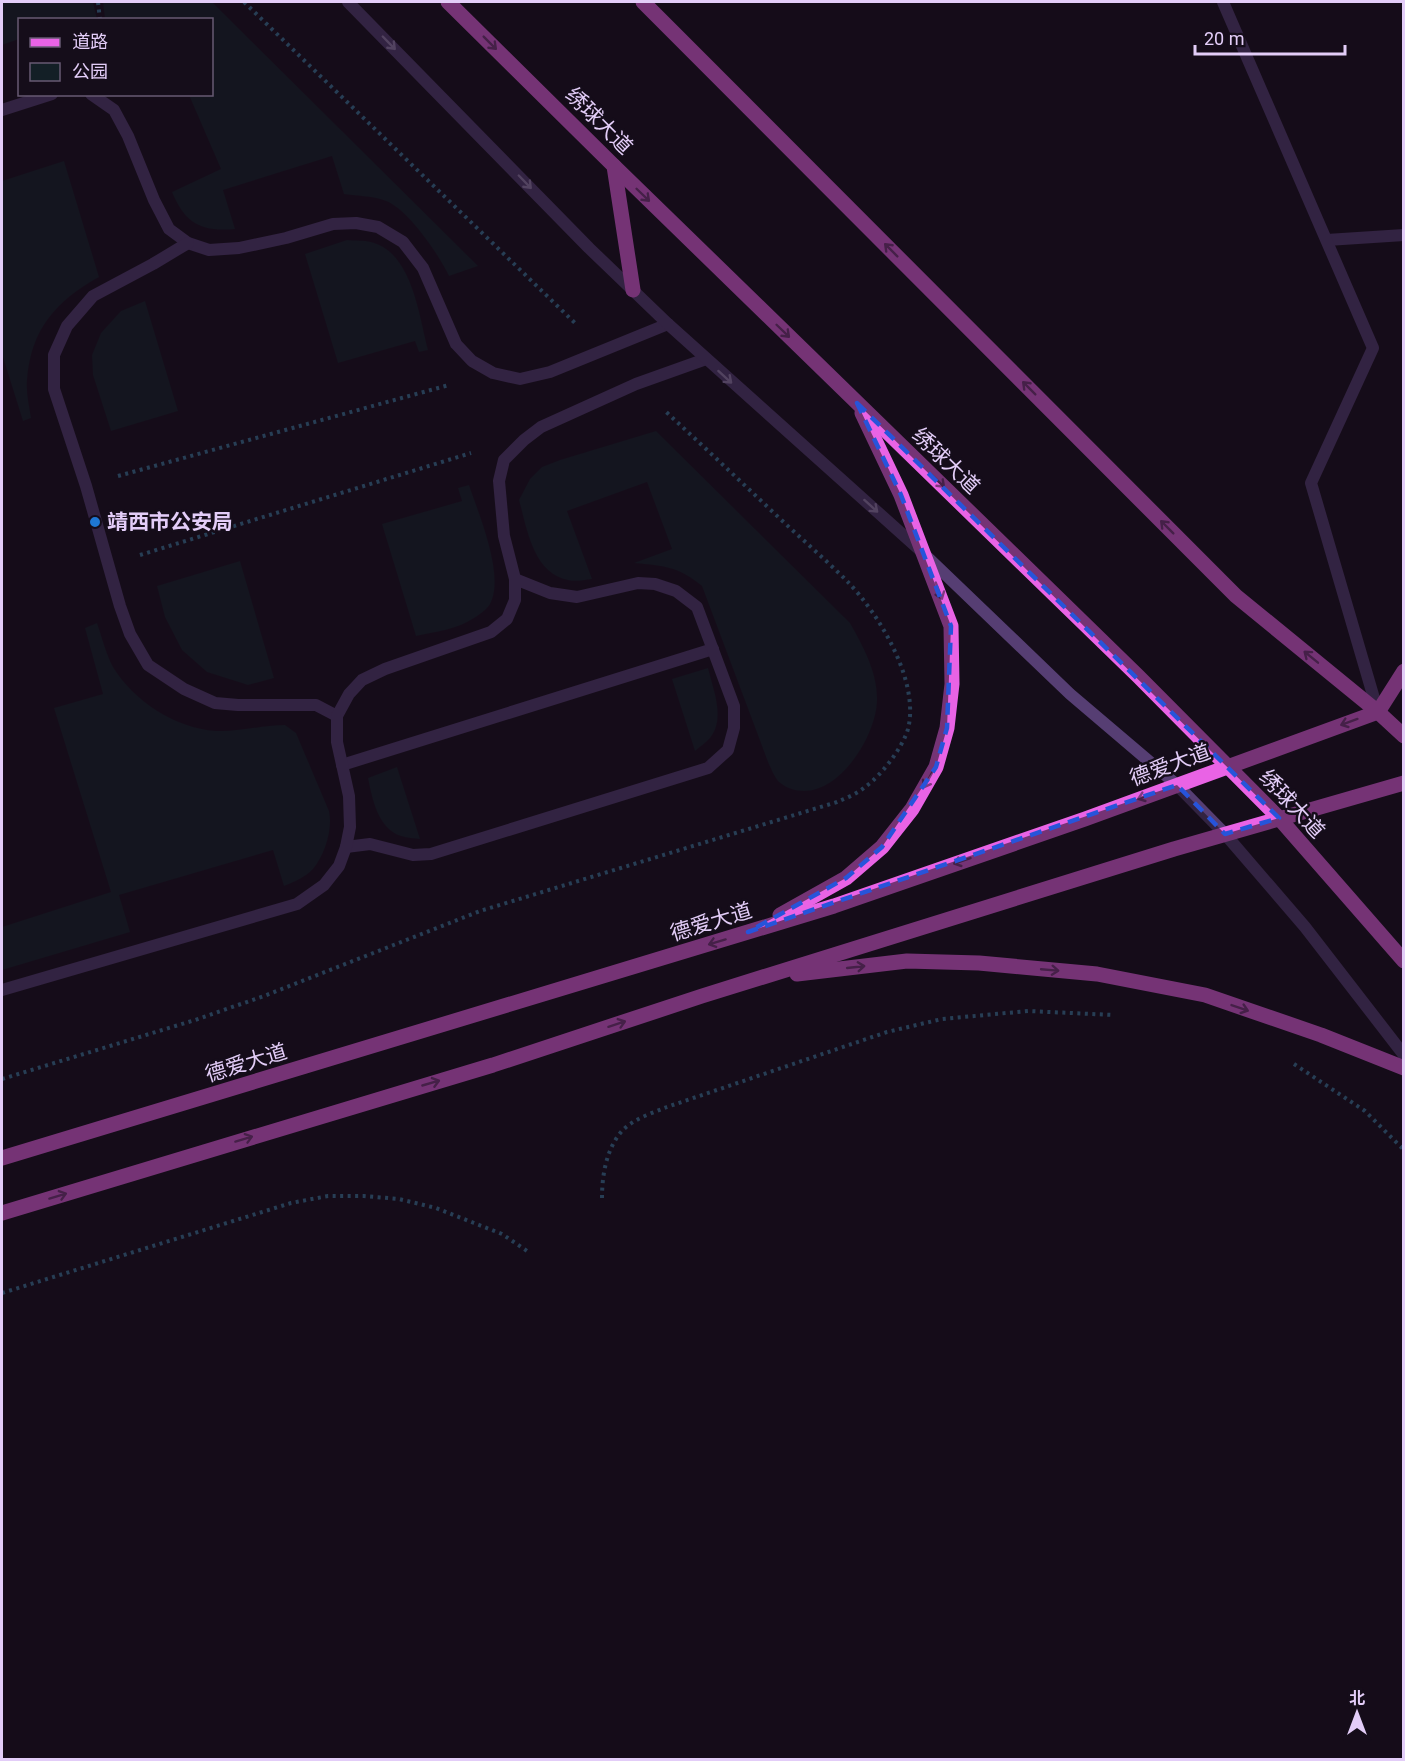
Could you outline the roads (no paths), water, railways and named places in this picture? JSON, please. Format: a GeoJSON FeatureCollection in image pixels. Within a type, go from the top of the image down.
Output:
{"type":"FeatureCollection","features":[{"type":"Feature","properties":{"kind":"main road","name":"绣球大道"},"geometry":{"type":"LineString","coordinates":[[448,2],[1138,676],[1280,818],[1404,961]]}},
{"type":"Feature","properties":{"kind":"main road"},"geometry":{"type":"LineString","coordinates":[[643,2],[1236,596],[1404,736]]}},
{"type":"Feature","properties":{"kind":"main road"},"geometry":{"type":"LineString","coordinates":[[614,166],[633,290]]}},
{"type":"Feature","properties":{"kind":"main road"},"geometry":{"type":"LineString","coordinates":[[748,932],[846,878],[882,847],[912,809],[936,767],[948,728],[952,684],[951,626],[901,495],[857,403]]}},
{"type":"Feature","properties":{"kind":"main road"},"geometry":{"type":"LineString","coordinates":[[1378,712],[1404,670]]}},
{"type":"Feature","properties":{"kind":"main road","name":"德爱大道"},"geometry":{"type":"LineString","coordinates":[[2,1158],[845,902],[1378,712]]}},
{"type":"Feature","properties":{"kind":"main road"},"geometry":{"type":"LineString","coordinates":[[2,1213],[493,1065],[756,980],[1225,834],[1404,783]]}},
{"type":"Feature","properties":{"kind":"main road"},"geometry":{"type":"LineString","coordinates":[[756,980],[907,961],[979,963],[1097,974],[1205,995],[1321,1035],[1404,1068]]}},
{"type":"Feature","properties":{"kind":"street"},"geometry":{"type":"LineString","coordinates":[[348,2],[633,290],[706,360],[921,551],[1070,694],[1177,785],[1225,834],[1305,927],[1404,1055]]}},
{"type":"Feature","properties":{"kind":"street"},"geometry":{"type":"LineString","coordinates":[[1223,2],[1373,348],[1311,483],[1378,712]]}},
{"type":"Feature","properties":{"kind":"street"},"geometry":{"type":"LineString","coordinates":[[2,110],[46,96]]}},
{"type":"Feature","properties":{"kind":"street"},"geometry":{"type":"LineString","coordinates":[[95,96],[114,110],[128,136],[154,200],[169,229],[188,243],[209,250],[239,248],[286,238],[333,224],[356,223],[378,227],[403,242],[423,268],[456,344],[472,361],[493,373],[520,379],[550,372],[668,324]]}},
{"type":"Feature","properties":{"kind":"street"},"geometry":{"type":"LineString","coordinates":[[1327,240],[1404,235]]}},
{"type":"Feature","properties":{"kind":"street"},"geometry":{"type":"LineString","coordinates":[[188,243],[93,296],[67,326],[54,355],[54,389],[86,486],[108,565],[130,634],[148,665],[184,689],[215,703],[316,705],[337,716]]}},
{"type":"Feature","properties":{"kind":"street"},"geometry":{"type":"LineString","coordinates":[[2,990],[297,904],[324,885],[339,866],[350,827],[349,796],[337,742],[337,716],[349,694],[362,680],[385,669],[491,632],[507,619],[515,600],[515,579],[504,536],[499,481],[504,460],[524,440],[541,428],[636,384],[706,360]]}},
{"type":"Feature","properties":{"kind":"street"},"geometry":{"type":"LineString","coordinates":[[346,847],[370,844],[413,855],[431,854],[708,768],[728,750],[734,728],[734,706],[697,607],[676,591],[655,584],[638,582],[577,597],[550,593],[515,579]]}},
{"type":"Feature","properties":{"kind":"street"},"geometry":{"type":"LineString","coordinates":[[342,765],[713,649]]}},
{"type":"Feature","properties":{"kind":"place","name":"靖西市公安局"},"geometry":{"type":"Point","coordinates":[95,522]}}]}
